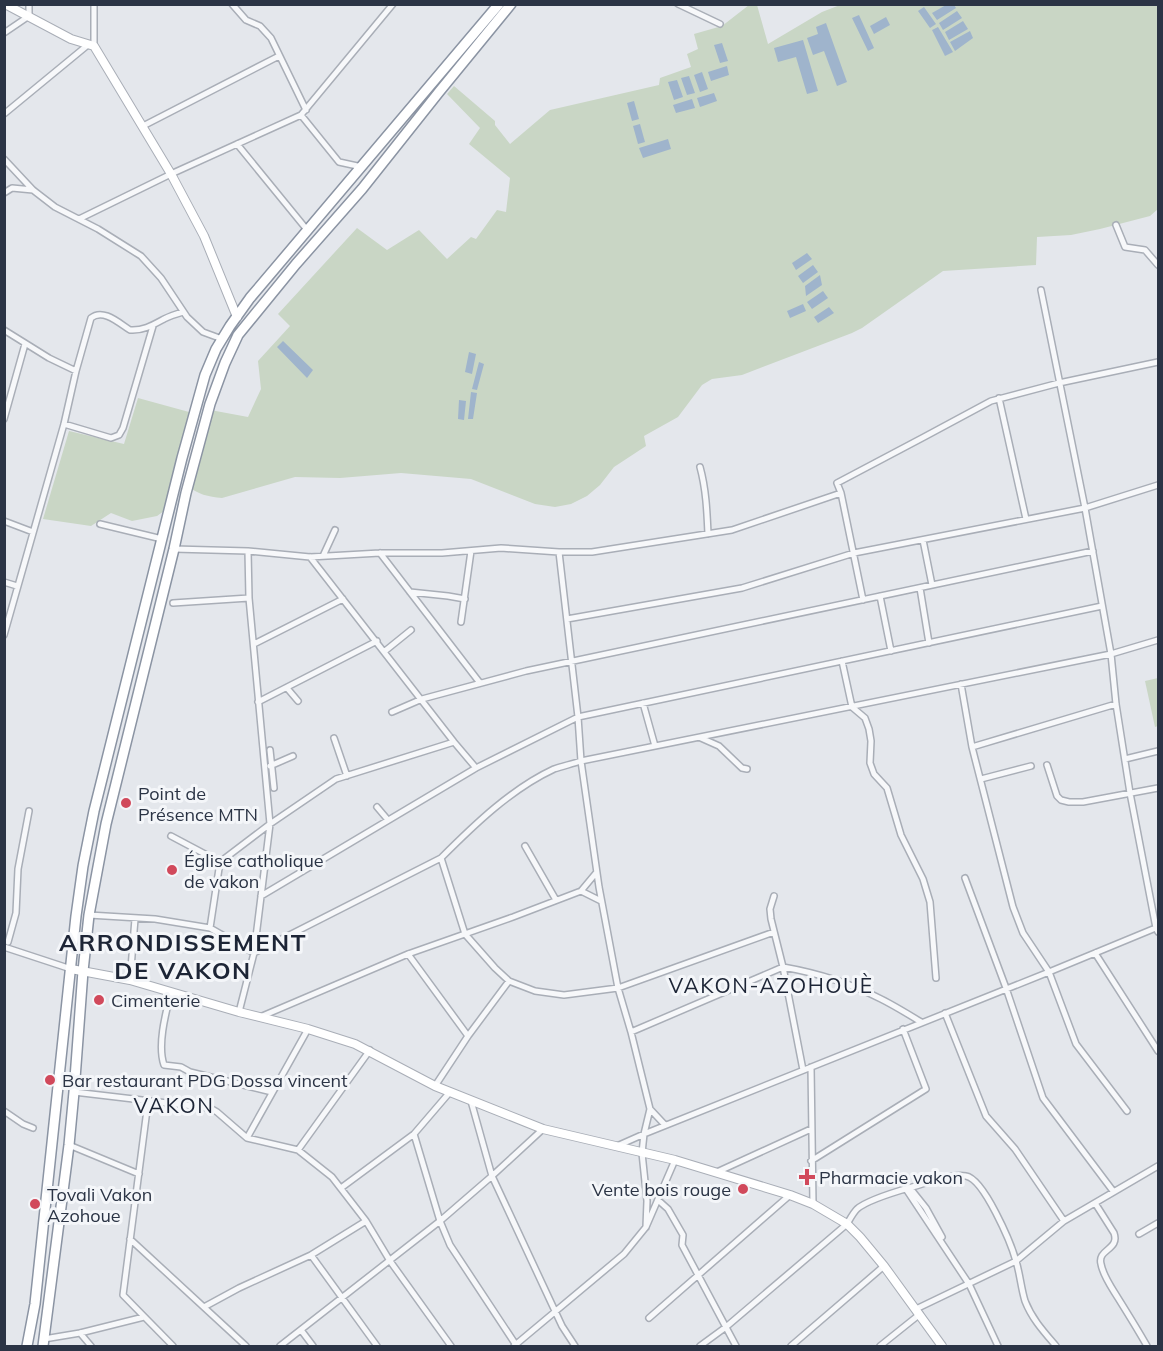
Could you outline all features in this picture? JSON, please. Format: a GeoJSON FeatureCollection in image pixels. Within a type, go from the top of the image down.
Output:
{"type":"FeatureCollection","features":[{"type":"Feature","properties":{"kind":"highway"},"geometry":{"type":"LineString","coordinates":[[27,1347],[35,1305],[70,969],[92,820],[182,458],[205,375],[216,349],[250,298],[500,4]]}},
{"type":"Feature","properties":{"kind":"highway"},"geometry":{"type":"LineString","coordinates":[[43,1343],[69,1145],[89,915],[106,824],[186,493],[210,404],[238,335],[310,247],[362,189],[511,4]]}},
{"type":"Feature","properties":{"kind":"main road"},"geometry":{"type":"LineString","coordinates":[[5,4],[71,39],[91,45],[171,174],[204,236],[237,316]]}},
{"type":"Feature","properties":{"kind":"main road"},"geometry":{"type":"LineString","coordinates":[[70,969],[130,980],[239,1012],[308,1029],[370,1050],[435,1086],[543,1129],[675,1160],[813,1204],[847,1224],[860,1237],[884,1266],[942,1347]]}},
{"type":"Feature","properties":{"kind":"street"},"geometry":{"type":"LineString","coordinates":[[4,33],[29,16],[29,4]]}},
{"type":"Feature","properties":{"kind":"street"},"geometry":{"type":"LineString","coordinates":[[4,114],[91,45],[94,4]]}},
{"type":"Feature","properties":{"kind":"street"},"geometry":{"type":"LineString","coordinates":[[232,4],[246,20],[260,27],[274,42],[304,112],[339,162],[362,167]]}},
{"type":"Feature","properties":{"kind":"street"},"geometry":{"type":"LineString","coordinates":[[79,219],[304,112],[393,4]]}},
{"type":"Feature","properties":{"kind":"street"},"geometry":{"type":"LineString","coordinates":[[678,4],[720,24]]}},
{"type":"Feature","properties":{"kind":"street"},"geometry":{"type":"LineString","coordinates":[[143,126],[279,56]]}},
{"type":"Feature","properties":{"kind":"street"},"geometry":{"type":"LineString","coordinates":[[237,144],[308,231]]}},
{"type":"Feature","properties":{"kind":"street"},"geometry":{"type":"LineString","coordinates":[[4,159],[33,190],[55,207],[98,229],[141,256],[161,278],[183,312],[203,332],[222,339]]}},
{"type":"Feature","properties":{"kind":"street"},"geometry":{"type":"LineString","coordinates":[[4,193],[12,188],[33,190]]}},
{"type":"Feature","properties":{"kind":"street"},"geometry":{"type":"LineString","coordinates":[[1116,225],[1125,247],[1145,250],[1158,265]]}},
{"type":"Feature","properties":{"kind":"street"},"geometry":{"type":"LineString","coordinates":[[617,1146],[903,1029],[1158,929],[1130,793],[1116,704],[1111,654],[1093,551],[1041,290]]}},
{"type":"Feature","properties":{"kind":"street"},"geometry":{"type":"LineString","coordinates":[[4,635],[64,424],[91,318],[95,314],[108,316],[132,330],[153,326],[183,312]]}},
{"type":"Feature","properties":{"kind":"street"},"geometry":{"type":"LineString","coordinates":[[64,424],[111,438],[119,435],[153,326]]}},
{"type":"Feature","properties":{"kind":"street"},"geometry":{"type":"LineString","coordinates":[[4,330],[76,371]]}},
{"type":"Feature","properties":{"kind":"street"},"geometry":{"type":"LineString","coordinates":[[4,419],[25,344]]}},
{"type":"Feature","properties":{"kind":"street"},"geometry":{"type":"LineString","coordinates":[[863,600],[842,493],[837,483],[990,401],[1059,383],[1158,362]]}},
{"type":"Feature","properties":{"kind":"street"},"geometry":{"type":"LineString","coordinates":[[999,398],[1026,519]]}},
{"type":"Feature","properties":{"kind":"street"},"geometry":{"type":"LineString","coordinates":[[700,467],[707,506],[708,534]]}},
{"type":"Feature","properties":{"kind":"street"},"geometry":{"type":"LineString","coordinates":[[567,619],[742,588],[854,553],[1085,508],[1158,485]]}},
{"type":"Feature","properties":{"kind":"street"},"geometry":{"type":"LineString","coordinates":[[174,549],[248,551],[310,557],[501,548],[592,552],[732,530],[842,493]]}},
{"type":"Feature","properties":{"kind":"street"},"geometry":{"type":"LineString","coordinates":[[4,521],[33,532]]}},
{"type":"Feature","properties":{"kind":"street"},"geometry":{"type":"LineString","coordinates":[[100,524],[162,539]]}},
{"type":"Feature","properties":{"kind":"street"},"geometry":{"type":"LineString","coordinates":[[323,556],[335,530]]}},
{"type":"Feature","properties":{"kind":"street"},"geometry":{"type":"LineString","coordinates":[[923,540],[932,585]]}},
{"type":"Feature","properties":{"kind":"street"},"geometry":{"type":"LineString","coordinates":[[248,551],[249,598],[258,702],[274,788]]}},
{"type":"Feature","properties":{"kind":"street"},"geometry":{"type":"LineString","coordinates":[[461,622],[471,551]]}},
{"type":"Feature","properties":{"kind":"street"},"geometry":{"type":"LineString","coordinates":[[392,712],[422,699],[480,683],[1093,551]]}},
{"type":"Feature","properties":{"kind":"street"},"geometry":{"type":"LineString","coordinates":[[559,552],[581,761],[601,901],[618,988],[650,1109],[642,1152],[647,1201],[646,1227]]}},
{"type":"Feature","properties":{"kind":"street"},"geometry":{"type":"LineString","coordinates":[[380,553],[480,683]]}},
{"type":"Feature","properties":{"kind":"street"},"geometry":{"type":"LineString","coordinates":[[310,557],[476,768]]}},
{"type":"Feature","properties":{"kind":"street"},"geometry":{"type":"LineString","coordinates":[[4,582],[17,586]]}},
{"type":"Feature","properties":{"kind":"street"},"geometry":{"type":"LineString","coordinates":[[920,588],[929,643]]}},
{"type":"Feature","properties":{"kind":"street"},"geometry":{"type":"LineString","coordinates":[[410,592],[465,599]]}},
{"type":"Feature","properties":{"kind":"street"},"geometry":{"type":"LineString","coordinates":[[880,596],[891,651]]}},
{"type":"Feature","properties":{"kind":"street"},"geometry":{"type":"LineString","coordinates":[[173,603],[249,598]]}},
{"type":"Feature","properties":{"kind":"street"},"geometry":{"type":"LineString","coordinates":[[254,644],[343,599]]}},
{"type":"Feature","properties":{"kind":"street"},"geometry":{"type":"LineString","coordinates":[[261,896],[476,768],[578,717],[1102,606]]}},
{"type":"Feature","properties":{"kind":"street"},"geometry":{"type":"LineString","coordinates":[[385,651],[411,630]]}},
{"type":"Feature","properties":{"kind":"street"},"geometry":{"type":"LineString","coordinates":[[254,953],[441,858],[493,810],[533,780],[557,768],[581,761],[1111,654],[1158,640]]}},
{"type":"Feature","properties":{"kind":"street"},"geometry":{"type":"LineString","coordinates":[[258,702],[377,641]]}},
{"type":"Feature","properties":{"kind":"street"},"geometry":{"type":"LineString","coordinates":[[842,661],[852,707],[865,718],[871,741],[870,762],[874,774],[887,788],[902,835],[923,879],[930,902],[936,978]]}},
{"type":"Feature","properties":{"kind":"street"},"geometry":{"type":"LineString","coordinates":[[961,684],[972,747],[1013,907],[1023,933],[1049,972],[1076,1044],[1127,1111]]}},
{"type":"Feature","properties":{"kind":"street"},"geometry":{"type":"LineString","coordinates":[[287,688],[298,701]]}},
{"type":"Feature","properties":{"kind":"street"},"geometry":{"type":"LineString","coordinates":[[643,703],[655,746]]}},
{"type":"Feature","properties":{"kind":"street"},"geometry":{"type":"LineString","coordinates":[[972,747],[1116,704]]}},
{"type":"Feature","properties":{"kind":"street"},"geometry":{"type":"LineString","coordinates":[[700,737],[719,747],[747,770]]}},
{"type":"Feature","properties":{"kind":"street"},"geometry":{"type":"LineString","coordinates":[[334,738],[347,776]]}},
{"type":"Feature","properties":{"kind":"street"},"geometry":{"type":"LineString","coordinates":[[210,928],[220,862],[270,824],[336,779],[454,742]]}},
{"type":"Feature","properties":{"kind":"street"},"geometry":{"type":"LineString","coordinates":[[239,1012],[254,953],[270,824],[270,750]]}},
{"type":"Feature","properties":{"kind":"street"},"geometry":{"type":"LineString","coordinates":[[1125,759],[1158,751]]}},
{"type":"Feature","properties":{"kind":"street"},"geometry":{"type":"LineString","coordinates":[[269,767],[293,756]]}},
{"type":"Feature","properties":{"kind":"street"},"geometry":{"type":"LineString","coordinates":[[1047,765],[1057,796],[1069,802],[1083,802],[1158,788]]}},
{"type":"Feature","properties":{"kind":"street"},"geometry":{"type":"LineString","coordinates":[[981,779],[1031,766]]}},
{"type":"Feature","properties":{"kind":"street"},"geometry":{"type":"LineString","coordinates":[[377,807],[388,820]]}},
{"type":"Feature","properties":{"kind":"street"},"geometry":{"type":"LineString","coordinates":[[29,811],[18,869],[16,913],[6,944],[70,969]]}},
{"type":"Feature","properties":{"kind":"street"},"geometry":{"type":"LineString","coordinates":[[171,836],[220,862]]}},
{"type":"Feature","properties":{"kind":"street"},"geometry":{"type":"LineString","coordinates":[[525,846],[556,900]]}},
{"type":"Feature","properties":{"kind":"street"},"geometry":{"type":"LineString","coordinates":[[441,858],[465,934],[509,981],[535,991],[564,995],[618,988],[774,932]]}},
{"type":"Feature","properties":{"kind":"street"},"geometry":{"type":"LineString","coordinates":[[258,1017],[408,954],[581,891],[597,873]]}},
{"type":"Feature","properties":{"kind":"street"},"geometry":{"type":"LineString","coordinates":[[965,878],[1044,1098],[1113,1191]]}},
{"type":"Feature","properties":{"kind":"street"},"geometry":{"type":"LineString","coordinates":[[581,891],[601,901]]}},
{"type":"Feature","properties":{"kind":"street"},"geometry":{"type":"LineString","coordinates":[[774,896],[770,909],[803,1070]]}},
{"type":"Feature","properties":{"kind":"street"},"geometry":{"type":"LineString","coordinates":[[89,915],[155,920],[210,928],[254,953]]}},
{"type":"Feature","properties":{"kind":"street"},"geometry":{"type":"LineString","coordinates":[[130,980],[135,919]]}},
{"type":"Feature","properties":{"kind":"street"},"geometry":{"type":"LineString","coordinates":[[1095,953],[1158,1051]]}},
{"type":"Feature","properties":{"kind":"street"},"geometry":{"type":"LineString","coordinates":[[408,954],[468,1036]]}},
{"type":"Feature","properties":{"kind":"street"},"geometry":{"type":"LineString","coordinates":[[631,1032],[783,967],[836,980],[880,998],[921,1022]]}},
{"type":"Feature","properties":{"kind":"street"},"geometry":{"type":"LineString","coordinates":[[435,1086],[468,1036],[509,981]]}},
{"type":"Feature","properties":{"kind":"street"},"geometry":{"type":"LineString","coordinates":[[171,992],[163,1030],[162,1059],[164,1065],[181,1067],[190,1072],[272,1092]]}},
{"type":"Feature","properties":{"kind":"street"},"geometry":{"type":"LineString","coordinates":[[945,1013],[986,1116],[1016,1149],[1064,1221]]}},
{"type":"Feature","properties":{"kind":"street"},"geometry":{"type":"LineString","coordinates":[[246,1138],[308,1029]]}},
{"type":"Feature","properties":{"kind":"street"},"geometry":{"type":"LineString","coordinates":[[811,1161],[926,1089],[903,1029]]}},
{"type":"Feature","properties":{"kind":"street"},"geometry":{"type":"LineString","coordinates":[[298,1150],[370,1050]]}},
{"type":"Feature","properties":{"kind":"street"},"geometry":{"type":"LineString","coordinates":[[811,1067],[813,1204]]}},
{"type":"Feature","properties":{"kind":"street"},"geometry":{"type":"LineString","coordinates":[[74,1092],[210,1108],[246,1138],[298,1150],[332,1177],[341,1188],[366,1221],[390,1262],[451,1347]]}},
{"type":"Feature","properties":{"kind":"street"},"geometry":{"type":"LineString","coordinates":[[341,1188],[414,1134],[450,1092]]}},
{"type":"Feature","properties":{"kind":"street"},"geometry":{"type":"LineString","coordinates":[[471,1101],[492,1176],[562,1326],[575,1347]]}},
{"type":"Feature","properties":{"kind":"street"},"geometry":{"type":"LineString","coordinates":[[148,1102],[123,1295],[173,1347]]}},
{"type":"Feature","properties":{"kind":"street"},"geometry":{"type":"LineString","coordinates":[[650,1109],[665,1125]]}},
{"type":"Feature","properties":{"kind":"street"},"geometry":{"type":"LineString","coordinates":[[4,1111],[33,1128]]}},
{"type":"Feature","properties":{"kind":"street"},"geometry":{"type":"LineString","coordinates":[[280,1347],[440,1221],[543,1129]]}},
{"type":"Feature","properties":{"kind":"street"},"geometry":{"type":"LineString","coordinates":[[716,1173],[811,1130]]}},
{"type":"Feature","properties":{"kind":"street"},"geometry":{"type":"LineString","coordinates":[[414,1134],[440,1221],[450,1245],[515,1346],[624,1254],[646,1227],[675,1160]]}},
{"type":"Feature","properties":{"kind":"street"},"geometry":{"type":"LineString","coordinates":[[69,1145],[139,1174]]}},
{"type":"Feature","properties":{"kind":"street"},"geometry":{"type":"LineString","coordinates":[[880,1347],[918,1312],[1016,1261],[1064,1221],[1158,1166]]}},
{"type":"Feature","properties":{"kind":"street"},"geometry":{"type":"LineString","coordinates":[[700,1347],[847,1224],[855,1210],[862,1205],[908,1188],[958,1175],[968,1176],[978,1183],[985,1193],[1009,1237],[1026,1302],[1038,1326],[1056,1347]]}},
{"type":"Feature","properties":{"kind":"street"},"geometry":{"type":"LineString","coordinates":[[908,1188],[971,1283],[998,1347]]}},
{"type":"Feature","properties":{"kind":"street"},"geometry":{"type":"LineString","coordinates":[[650,1318],[790,1195]]}},
{"type":"Feature","properties":{"kind":"street"},"geometry":{"type":"LineString","coordinates":[[658,1200],[668,1209],[683,1235],[682,1245],[736,1347]]}},
{"type":"Feature","properties":{"kind":"street"},"geometry":{"type":"LineString","coordinates":[[1095,1203],[1116,1238],[1102,1255],[1100,1264],[1147,1347]]}},
{"type":"Feature","properties":{"kind":"street"},"geometry":{"type":"LineString","coordinates":[[204,1307],[311,1255],[366,1221]]}},
{"type":"Feature","properties":{"kind":"street"},"geometry":{"type":"LineString","coordinates":[[1139,1233],[1158,1223]]}},
{"type":"Feature","properties":{"kind":"street"},"geometry":{"type":"LineString","coordinates":[[130,1239],[246,1347]]}},
{"type":"Feature","properties":{"kind":"street"},"geometry":{"type":"LineString","coordinates":[[311,1255],[377,1347]]}},
{"type":"Feature","properties":{"kind":"street"},"geometry":{"type":"LineString","coordinates":[[791,1347],[884,1266]]}},
{"type":"Feature","properties":{"kind":"street"},"geometry":{"type":"LineString","coordinates":[[43,1343],[144,1317]]}},
{"type":"Feature","properties":{"kind":"street"},"geometry":{"type":"LineString","coordinates":[[301,1330],[313,1347]]}},
{"type":"Feature","properties":{"kind":"street"},"geometry":{"type":"LineString","coordinates":[[80,1333],[91,1347]]}},
{"type":"Feature","properties":{"kind":"green space"},"geometry":{"type":"Polygon","coordinates":[[[749,5],[757,5],[768,44],[822,12],[840,5],[1158,5],[1158,209],[1150,216],[1100,229],[1071,235],[1037,237],[1036,265],[943,271],[852,333],[742,375],[712,379],[702,385],[678,417],[644,436],[646,446],[614,467],[600,485],[587,496],[571,504],[555,507],[535,504],[471,479],[401,473],[340,478],[295,477],[222,498],[203,495],[187,486],[205,409],[248,417],[261,389],[258,361],[290,326],[278,314],[357,228],[387,250],[419,230],[447,259],[471,237],[476,239],[497,210],[506,212],[510,178],[469,144],[480,128],[447,94],[454,86],[495,121],[495,125],[510,144],[550,110],[659,85],[660,78],[691,67],[687,54],[698,49],[694,34],[722,26],[749,5]]]}},
{"type":"Feature","properties":{"kind":"green space"},"geometry":{"type":"Polygon","coordinates":[[[138,398],[189,412],[164,511],[157,516],[132,521],[111,513],[91,526],[43,519],[69,431],[124,444],[138,398]]]}},
{"type":"Feature","properties":{"kind":"green space"},"geometry":{"type":"Polygon","coordinates":[[[1158,678],[1158,726],[1155,727],[1145,681],[1158,678]]]}},
{"type":"Feature","properties":{"kind":"water"},"geometry":{"type":"Polygon","coordinates":[[[946,5],[954,5],[956,8],[937,20],[932,13],[946,5]]]}},
{"type":"Feature","properties":{"kind":"water"},"geometry":{"type":"Polygon","coordinates":[[[924,7],[936,24],[930,28],[918,11],[924,7]]]}},
{"type":"Feature","properties":{"kind":"water"},"geometry":{"type":"Polygon","coordinates":[[[957,11],[962,18],[943,30],[939,23],[957,11]]]}},
{"type":"Feature","properties":{"kind":"water"},"geometry":{"type":"Polygon","coordinates":[[[859,15],[874,48],[868,51],[852,18],[859,15]]]}},
{"type":"Feature","properties":{"kind":"water"},"geometry":{"type":"Polygon","coordinates":[[[886,17],[890,25],[874,34],[870,26],[886,17]]]}},
{"type":"Feature","properties":{"kind":"water"},"geometry":{"type":"Polygon","coordinates":[[[963,21],[968,29],[949,40],[945,32],[963,21]]]}},
{"type":"Feature","properties":{"kind":"water"},"geometry":{"type":"Polygon","coordinates":[[[826,23],[847,82],[837,86],[824,51],[813,55],[807,38],[818,34],[816,27],[826,23]]]}},
{"type":"Feature","properties":{"kind":"water"},"geometry":{"type":"Polygon","coordinates":[[[938,27],[953,52],[945,56],[932,30],[938,27]]]}},
{"type":"Feature","properties":{"kind":"water"},"geometry":{"type":"Polygon","coordinates":[[[970,31],[973,38],[955,51],[950,42],[970,31]]]}},
{"type":"Feature","properties":{"kind":"water"},"geometry":{"type":"Polygon","coordinates":[[[803,40],[818,91],[807,94],[796,57],[778,62],[774,48],[803,40]]]}},
{"type":"Feature","properties":{"kind":"water"},"geometry":{"type":"Polygon","coordinates":[[[722,43],[728,61],[720,63],[714,45],[722,43]]]}},
{"type":"Feature","properties":{"kind":"water"},"geometry":{"type":"Polygon","coordinates":[[[727,66],[729,75],[711,81],[708,72],[727,66]]]}},
{"type":"Feature","properties":{"kind":"water"},"geometry":{"type":"Polygon","coordinates":[[[702,72],[708,89],[700,92],[694,75],[702,72]]]}},
{"type":"Feature","properties":{"kind":"water"},"geometry":{"type":"Polygon","coordinates":[[[689,76],[695,93],[687,95],[681,78],[689,76]]]}},
{"type":"Feature","properties":{"kind":"water"},"geometry":{"type":"Polygon","coordinates":[[[677,80],[683,97],[674,100],[668,82],[677,80]]]}},
{"type":"Feature","properties":{"kind":"water"},"geometry":{"type":"Polygon","coordinates":[[[714,93],[717,101],[700,107],[697,98],[714,93]]]}},
{"type":"Feature","properties":{"kind":"water"},"geometry":{"type":"Polygon","coordinates":[[[692,99],[695,108],[676,113],[673,105],[692,99]]]}},
{"type":"Feature","properties":{"kind":"water"},"geometry":{"type":"Polygon","coordinates":[[[634,101],[639,119],[632,121],[627,103],[634,101]]]}},
{"type":"Feature","properties":{"kind":"water"},"geometry":{"type":"Polygon","coordinates":[[[640,124],[645,142],[638,144],[633,126],[640,124]]]}},
{"type":"Feature","properties":{"kind":"water"},"geometry":{"type":"Polygon","coordinates":[[[668,139],[671,149],[643,158],[639,148],[668,139]]]}},
{"type":"Feature","properties":{"kind":"water"},"geometry":{"type":"Polygon","coordinates":[[[807,253],[812,259],[796,270],[792,263],[807,253]]]}},
{"type":"Feature","properties":{"kind":"water"},"geometry":{"type":"Polygon","coordinates":[[[813,265],[818,272],[803,283],[798,276],[813,265]]]}},
{"type":"Feature","properties":{"kind":"water"},"geometry":{"type":"Polygon","coordinates":[[[820,275],[822,285],[806,296],[805,286],[820,275]]]}},
{"type":"Feature","properties":{"kind":"water"},"geometry":{"type":"Polygon","coordinates":[[[823,291],[828,298],[812,309],[807,302],[823,291]]]}},
{"type":"Feature","properties":{"kind":"water"},"geometry":{"type":"Polygon","coordinates":[[[803,304],[806,311],[790,318],[787,311],[803,304]]]}},
{"type":"Feature","properties":{"kind":"water"},"geometry":{"type":"Polygon","coordinates":[[[829,307],[834,313],[818,323],[814,317],[829,307]]]}},
{"type":"Feature","properties":{"kind":"water"},"geometry":{"type":"Polygon","coordinates":[[[283,341],[313,370],[307,378],[277,347],[283,341]]]}},
{"type":"Feature","properties":{"kind":"water"},"geometry":{"type":"Polygon","coordinates":[[[469,352],[476,354],[472,374],[465,372],[469,352]]]}},
{"type":"Feature","properties":{"kind":"water"},"geometry":{"type":"Polygon","coordinates":[[[479,362],[484,364],[477,390],[472,389],[479,362]]]}},
{"type":"Feature","properties":{"kind":"water"},"geometry":{"type":"Polygon","coordinates":[[[471,392],[477,393],[473,419],[468,419],[471,392]]]}},
{"type":"Feature","properties":{"kind":"water"},"geometry":{"type":"Polygon","coordinates":[[[459,400],[466,401],[464,420],[458,419],[459,400]]]}},
{"type":"Feature","properties":{"kind":"place","name":"Point de Présence MTN"},"geometry":{"type":"Point","coordinates":[126,803]}},
{"type":"Feature","properties":{"kind":"place","name":"Église catholique de vakon"},"geometry":{"type":"Point","coordinates":[172,870]}},
{"type":"Feature","properties":{"kind":"place","name":"Cimenterie"},"geometry":{"type":"Point","coordinates":[99,1000]}},
{"type":"Feature","properties":{"kind":"place","name":"Bar restaurant PDG Dossa vincent"},"geometry":{"type":"Point","coordinates":[50,1080]}},
{"type":"Feature","properties":{"kind":"place","name":"Pharmacie vakon"},"geometry":{"type":"Point","coordinates":[807,1177]}},
{"type":"Feature","properties":{"kind":"place","name":"Vente bois rouge"},"geometry":{"type":"Point","coordinates":[743,1189]}},
{"type":"Feature","properties":{"kind":"place","name":"Tovali Vakon Azohoue"},"geometry":{"type":"Point","coordinates":[35,1204]}},
{"type":"Feature","properties":{"kind":"district","name":"ARRONDISSEMENT DE VAKON"},"geometry":{"type":"Point","coordinates":[183,956]}},
{"type":"Feature","properties":{"kind":"district","name":"VAKON-AZOHOUÈ"},"geometry":{"type":"Point","coordinates":[771,985]}},
{"type":"Feature","properties":{"kind":"district","name":"VAKON"},"geometry":{"type":"Point","coordinates":[174,1105]}}]}
